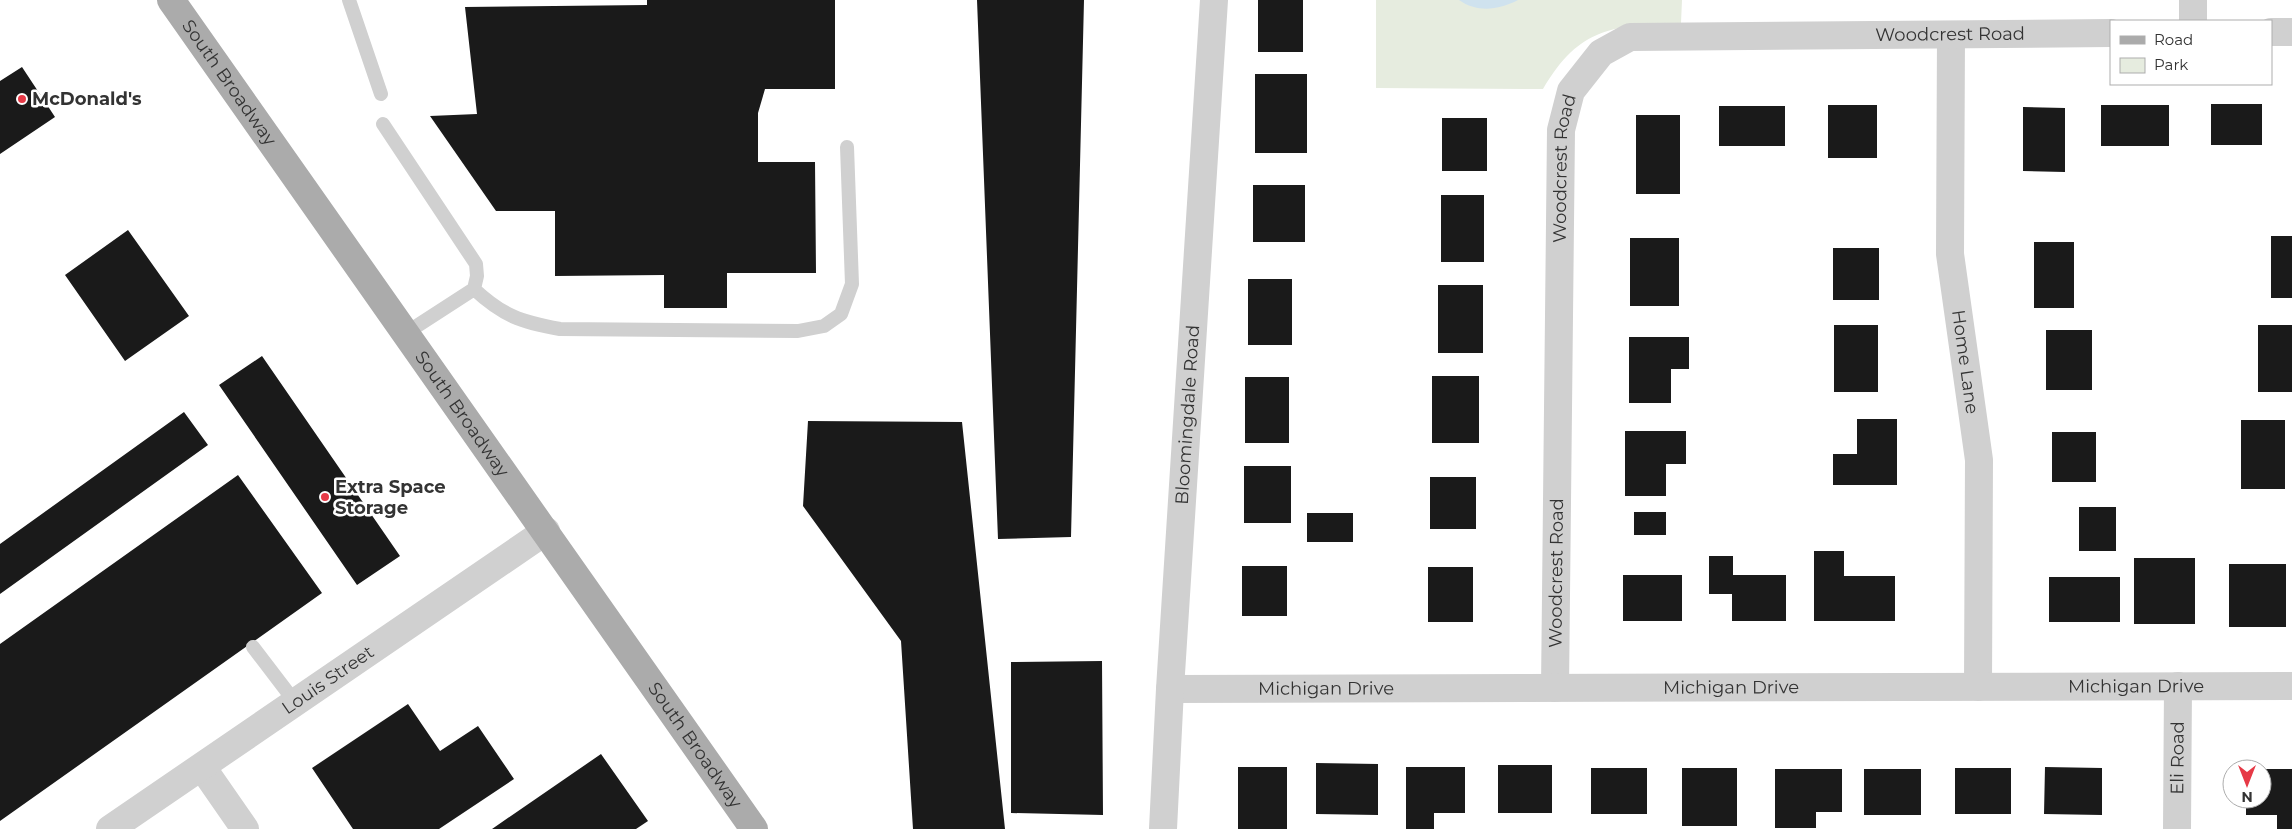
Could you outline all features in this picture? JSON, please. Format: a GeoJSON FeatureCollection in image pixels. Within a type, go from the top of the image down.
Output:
{"type":"FeatureCollection","features":[{"type":"Feature","properties":{"kind":"main road","name":"South Broadway"},"geometry":{"type":"LineString","coordinates":[[179,2],[406,333],[754,829]]}},
{"type":"Feature","properties":{"kind":"street","name":"Bloomingdale Road"},"geometry":{"type":"LineString","coordinates":[[1163,829],[1170,689],[1214,0]]}},
{"type":"Feature","properties":{"kind":"street"},"geometry":{"type":"LineString","coordinates":[[2193,0],[2193,20]]}},
{"type":"Feature","properties":{"kind":"street"},"geometry":{"type":"LineString","coordinates":[[2272,32],[2292,32]]}},
{"type":"Feature","properties":{"kind":"street","name":"Woodcrest Road"},"geometry":{"type":"LineString","coordinates":[[1555,688],[1561,130],[1570,91],[1601,53],[1630,37],[2110,33]]}},
{"type":"Feature","properties":{"kind":"street","name":"Home Lane"},"geometry":{"type":"LineString","coordinates":[[1951,35],[1950,254],[1979,460],[1978,687]]}},
{"type":"Feature","properties":{"kind":"street","name":"Louis Street"},"geometry":{"type":"LineString","coordinates":[[110,829],[546,531]]}},
{"type":"Feature","properties":{"kind":"street","name":"Eli Road"},"geometry":{"type":"LineString","coordinates":[[2178,686],[2178,829]]}},
{"type":"Feature","properties":{"kind":"street","name":"Michigan Drive"},"geometry":{"type":"LineString","coordinates":[[1170,689],[2292,686]]}},
{"type":"Feature","properties":{"kind":"street"},"geometry":{"type":"LineString","coordinates":[[202,766],[245,829]]}},
{"type":"Feature","properties":{"kind":"lane"},"geometry":{"type":"LineString","coordinates":[[349,0],[381,94]]}},
{"type":"Feature","properties":{"kind":"lane"},"geometry":{"type":"LineString","coordinates":[[382,124],[476,264],[477,276],[474,289],[406,333]]}},
{"type":"Feature","properties":{"kind":"lane"},"geometry":{"type":"LineString","coordinates":[[474,289],[487,302],[509,316],[528,324],[560,328],[798,331],[824,326],[841,314],[852,284],[847,147]]}},
{"type":"Feature","properties":{"kind":"lane"},"geometry":{"type":"LineString","coordinates":[[253,647],[295,702]]}},
{"type":"Feature","properties":{"kind":"green space"},"geometry":{"type":"Polygon","coordinates":[[[1376,0],[1682,0],[1681,23],[1617,29],[1585,41],[1557,68],[1543,89],[1376,88],[1376,0]]]}},
{"type":"Feature","properties":{"kind":"water"},"geometry":{"type":"Polygon","coordinates":[[[1459,0],[1518,0],[1488,9],[1473,7],[1459,0]]]}},
{"type":"Feature","properties":{"kind":"building"},"geometry":{"type":"Polygon","coordinates":[[[647,0],[835,0],[835,89],[765,89],[758,113],[758,162],[815,162],[816,273],[727,273],[727,308],[664,308],[664,275],[555,276],[555,211],[496,211],[430,116],[477,114],[465,7],[647,5],[647,0]]]}},
{"type":"Feature","properties":{"kind":"building"},"geometry":{"type":"Polygon","coordinates":[[[977,0],[1084,0],[1071,537],[998,539],[977,0]]]}},
{"type":"Feature","properties":{"kind":"building"},"geometry":{"type":"Polygon","coordinates":[[[1258,0],[1303,0],[1303,52],[1258,52],[1258,0]]]}},
{"type":"Feature","properties":{"kind":"building","name":"McDonald's"},"geometry":{"type":"Polygon","coordinates":[[[22,67],[55,117],[0,154],[0,81],[22,67]]]}},
{"type":"Feature","properties":{"kind":"building"},"geometry":{"type":"Polygon","coordinates":[[[1255,74],[1307,74],[1307,153],[1255,153],[1255,74]]]}},
{"type":"Feature","properties":{"kind":"building"},"geometry":{"type":"Polygon","coordinates":[[[2211,104],[2262,104],[2262,145],[2211,145],[2211,104]]]}},
{"type":"Feature","properties":{"kind":"building"},"geometry":{"type":"Polygon","coordinates":[[[1828,105],[1877,105],[1877,158],[1828,158],[1828,105]]]}},
{"type":"Feature","properties":{"kind":"building"},"geometry":{"type":"Polygon","coordinates":[[[2101,105],[2169,105],[2169,146],[2101,146],[2101,105]]]}},
{"type":"Feature","properties":{"kind":"building"},"geometry":{"type":"Polygon","coordinates":[[[1719,106],[1785,106],[1785,146],[1719,146],[1719,106]]]}},
{"type":"Feature","properties":{"kind":"building"},"geometry":{"type":"Polygon","coordinates":[[[2023,107],[2065,108],[2065,172],[2023,171],[2023,107]]]}},
{"type":"Feature","properties":{"kind":"building"},"geometry":{"type":"Polygon","coordinates":[[[1636,115],[1680,115],[1680,194],[1636,194],[1636,115]]]}},
{"type":"Feature","properties":{"kind":"building"},"geometry":{"type":"Polygon","coordinates":[[[1442,118],[1487,118],[1487,171],[1442,171],[1442,118]]]}},
{"type":"Feature","properties":{"kind":"building"},"geometry":{"type":"Polygon","coordinates":[[[1253,185],[1305,185],[1305,242],[1253,242],[1253,185]]]}},
{"type":"Feature","properties":{"kind":"building"},"geometry":{"type":"Polygon","coordinates":[[[1441,195],[1484,195],[1484,262],[1441,262],[1441,195]]]}},
{"type":"Feature","properties":{"kind":"building"},"geometry":{"type":"Polygon","coordinates":[[[128,230],[189,316],[125,361],[65,275],[128,230]]]}},
{"type":"Feature","properties":{"kind":"building"},"geometry":{"type":"Polygon","coordinates":[[[2271,236],[2292,236],[2292,298],[2271,298],[2271,236]]]}},
{"type":"Feature","properties":{"kind":"building"},"geometry":{"type":"Polygon","coordinates":[[[1630,238],[1679,238],[1679,306],[1630,306],[1630,238]]]}},
{"type":"Feature","properties":{"kind":"building"},"geometry":{"type":"Polygon","coordinates":[[[2034,242],[2074,242],[2074,308],[2034,308],[2034,242]]]}},
{"type":"Feature","properties":{"kind":"building"},"geometry":{"type":"Polygon","coordinates":[[[1833,248],[1879,248],[1879,300],[1833,300],[1833,248]]]}},
{"type":"Feature","properties":{"kind":"building"},"geometry":{"type":"Polygon","coordinates":[[[1248,279],[1292,279],[1292,345],[1248,345],[1248,279]]]}},
{"type":"Feature","properties":{"kind":"building"},"geometry":{"type":"Polygon","coordinates":[[[1438,285],[1483,285],[1483,353],[1438,353],[1438,285]]]}},
{"type":"Feature","properties":{"kind":"building"},"geometry":{"type":"Polygon","coordinates":[[[1834,325],[1878,325],[1878,392],[1834,392],[1834,325]]]}},
{"type":"Feature","properties":{"kind":"building"},"geometry":{"type":"Polygon","coordinates":[[[2258,325],[2292,325],[2292,392],[2258,392],[2258,325]]]}},
{"type":"Feature","properties":{"kind":"building"},"geometry":{"type":"Polygon","coordinates":[[[2046,330],[2092,330],[2092,390],[2046,390],[2046,330]]]}},
{"type":"Feature","properties":{"kind":"building"},"geometry":{"type":"Polygon","coordinates":[[[1629,337],[1689,337],[1689,369],[1671,369],[1671,403],[1629,403],[1629,337]]]}},
{"type":"Feature","properties":{"kind":"building"},"geometry":{"type":"Polygon","coordinates":[[[262,356],[400,556],[357,585],[219,385],[262,356]]]}},
{"type":"Feature","properties":{"kind":"building"},"geometry":{"type":"Polygon","coordinates":[[[1432,376],[1479,376],[1479,443],[1432,443],[1432,376]]]}},
{"type":"Feature","properties":{"kind":"building"},"geometry":{"type":"Polygon","coordinates":[[[1245,377],[1289,377],[1289,443],[1245,443],[1245,377]]]}},
{"type":"Feature","properties":{"kind":"building"},"geometry":{"type":"Polygon","coordinates":[[[184,412],[208,445],[0,594],[0,544],[184,412]]]}},
{"type":"Feature","properties":{"kind":"building"},"geometry":{"type":"Polygon","coordinates":[[[1857,419],[1897,419],[1897,485],[1833,485],[1833,454],[1857,454],[1857,419]]]}},
{"type":"Feature","properties":{"kind":"building"},"geometry":{"type":"Polygon","coordinates":[[[2241,420],[2285,420],[2285,489],[2241,489],[2241,420]]]}},
{"type":"Feature","properties":{"kind":"building"},"geometry":{"type":"Polygon","coordinates":[[[808,421],[962,422],[1005,829],[913,829],[901,641],[803,506],[808,421]]]}},
{"type":"Feature","properties":{"kind":"building"},"geometry":{"type":"Polygon","coordinates":[[[1625,431],[1686,431],[1686,464],[1666,464],[1666,496],[1625,496],[1625,431]]]}},
{"type":"Feature","properties":{"kind":"building"},"geometry":{"type":"Polygon","coordinates":[[[2052,432],[2096,432],[2096,482],[2052,482],[2052,432]]]}},
{"type":"Feature","properties":{"kind":"building"},"geometry":{"type":"Polygon","coordinates":[[[1244,466],[1291,466],[1291,523],[1244,523],[1244,466]]]}},
{"type":"Feature","properties":{"kind":"building"},"geometry":{"type":"Polygon","coordinates":[[[238,475],[322,593],[0,821],[0,644],[238,475]]]}},
{"type":"Feature","properties":{"kind":"building"},"geometry":{"type":"Polygon","coordinates":[[[1430,477],[1476,477],[1476,529],[1430,529],[1430,477]]]}},
{"type":"Feature","properties":{"kind":"building"},"geometry":{"type":"Polygon","coordinates":[[[2079,507],[2116,507],[2116,551],[2079,551],[2079,507]]]}},
{"type":"Feature","properties":{"kind":"building"},"geometry":{"type":"Polygon","coordinates":[[[1634,512],[1666,512],[1666,535],[1634,535],[1634,512]]]}},
{"type":"Feature","properties":{"kind":"building"},"geometry":{"type":"Polygon","coordinates":[[[1307,513],[1353,513],[1353,542],[1307,542],[1307,513]]]}},
{"type":"Feature","properties":{"kind":"building"},"geometry":{"type":"Polygon","coordinates":[[[1814,551],[1844,551],[1844,576],[1895,576],[1895,621],[1814,621],[1814,551]]]}},
{"type":"Feature","properties":{"kind":"building"},"geometry":{"type":"Polygon","coordinates":[[[1709,556],[1733,556],[1733,575],[1786,575],[1786,621],[1732,621],[1732,594],[1709,594],[1709,556]]]}},
{"type":"Feature","properties":{"kind":"building"},"geometry":{"type":"Polygon","coordinates":[[[2134,558],[2195,558],[2195,624],[2134,624],[2134,558]]]}},
{"type":"Feature","properties":{"kind":"building"},"geometry":{"type":"Polygon","coordinates":[[[2229,564],[2286,564],[2286,627],[2229,627],[2229,564]]]}},
{"type":"Feature","properties":{"kind":"building"},"geometry":{"type":"Polygon","coordinates":[[[1242,566],[1287,566],[1287,616],[1242,616],[1242,566]]]}},
{"type":"Feature","properties":{"kind":"building"},"geometry":{"type":"Polygon","coordinates":[[[1428,567],[1473,567],[1473,622],[1428,622],[1428,567]]]}},
{"type":"Feature","properties":{"kind":"building"},"geometry":{"type":"Polygon","coordinates":[[[1623,575],[1682,575],[1682,621],[1623,621],[1623,575]]]}},
{"type":"Feature","properties":{"kind":"building"},"geometry":{"type":"Polygon","coordinates":[[[2049,577],[2120,577],[2120,622],[2049,622],[2049,577]]]}},
{"type":"Feature","properties":{"kind":"building"},"geometry":{"type":"Polygon","coordinates":[[[1102,661],[1103,815],[1011,813],[1011,662],[1102,661]]]}},
{"type":"Feature","properties":{"kind":"building"},"geometry":{"type":"Polygon","coordinates":[[[408,704],[440,751],[478,726],[514,779],[439,829],[353,829],[312,768],[408,704]]]}},
{"type":"Feature","properties":{"kind":"building"},"geometry":{"type":"Polygon","coordinates":[[[601,754],[648,821],[636,829],[492,829],[601,754]]]}},
{"type":"Feature","properties":{"kind":"building"},"geometry":{"type":"Polygon","coordinates":[[[1316,763],[1378,764],[1378,815],[1316,814],[1316,763]]]}},
{"type":"Feature","properties":{"kind":"building"},"geometry":{"type":"Polygon","coordinates":[[[1498,765],[1552,765],[1552,813],[1498,813],[1498,765]]]}},
{"type":"Feature","properties":{"kind":"building"},"geometry":{"type":"Polygon","coordinates":[[[1238,767],[1287,767],[1287,829],[1238,829],[1238,767]]]}},
{"type":"Feature","properties":{"kind":"building"},"geometry":{"type":"Polygon","coordinates":[[[1406,767],[1465,767],[1465,813],[1434,813],[1434,829],[1406,829],[1406,767]]]}},
{"type":"Feature","properties":{"kind":"building"},"geometry":{"type":"Polygon","coordinates":[[[2045,767],[2102,768],[2102,815],[2044,814],[2045,767]]]}},
{"type":"Feature","properties":{"kind":"building"},"geometry":{"type":"Polygon","coordinates":[[[1591,768],[1647,768],[1647,814],[1591,814],[1591,768]]]}},
{"type":"Feature","properties":{"kind":"building"},"geometry":{"type":"Polygon","coordinates":[[[1682,768],[1737,768],[1737,826],[1682,826],[1682,768]]]}},
{"type":"Feature","properties":{"kind":"building"},"geometry":{"type":"Polygon","coordinates":[[[1955,768],[2011,768],[2011,814],[1955,814],[1955,768]]]}},
{"type":"Feature","properties":{"kind":"building"},"geometry":{"type":"Polygon","coordinates":[[[1775,769],[1842,769],[1842,812],[1816,812],[1816,828],[1775,828],[1775,769]]]}},
{"type":"Feature","properties":{"kind":"building"},"geometry":{"type":"Polygon","coordinates":[[[1864,769],[1921,769],[1921,815],[1864,815],[1864,769]]]}},
{"type":"Feature","properties":{"kind":"building"},"geometry":{"type":"Polygon","coordinates":[[[2272,769],[2292,769],[2292,829],[2277,829],[2277,815],[2246,815],[2246,809],[2272,809],[2272,769]]]}},
{"type":"Feature","properties":{"kind":"place","name":"McDonald's"},"geometry":{"type":"Point","coordinates":[22,99]}},
{"type":"Feature","properties":{"kind":"place","name":"Extra Space Storage"},"geometry":{"type":"Point","coordinates":[325,497]}}]}
